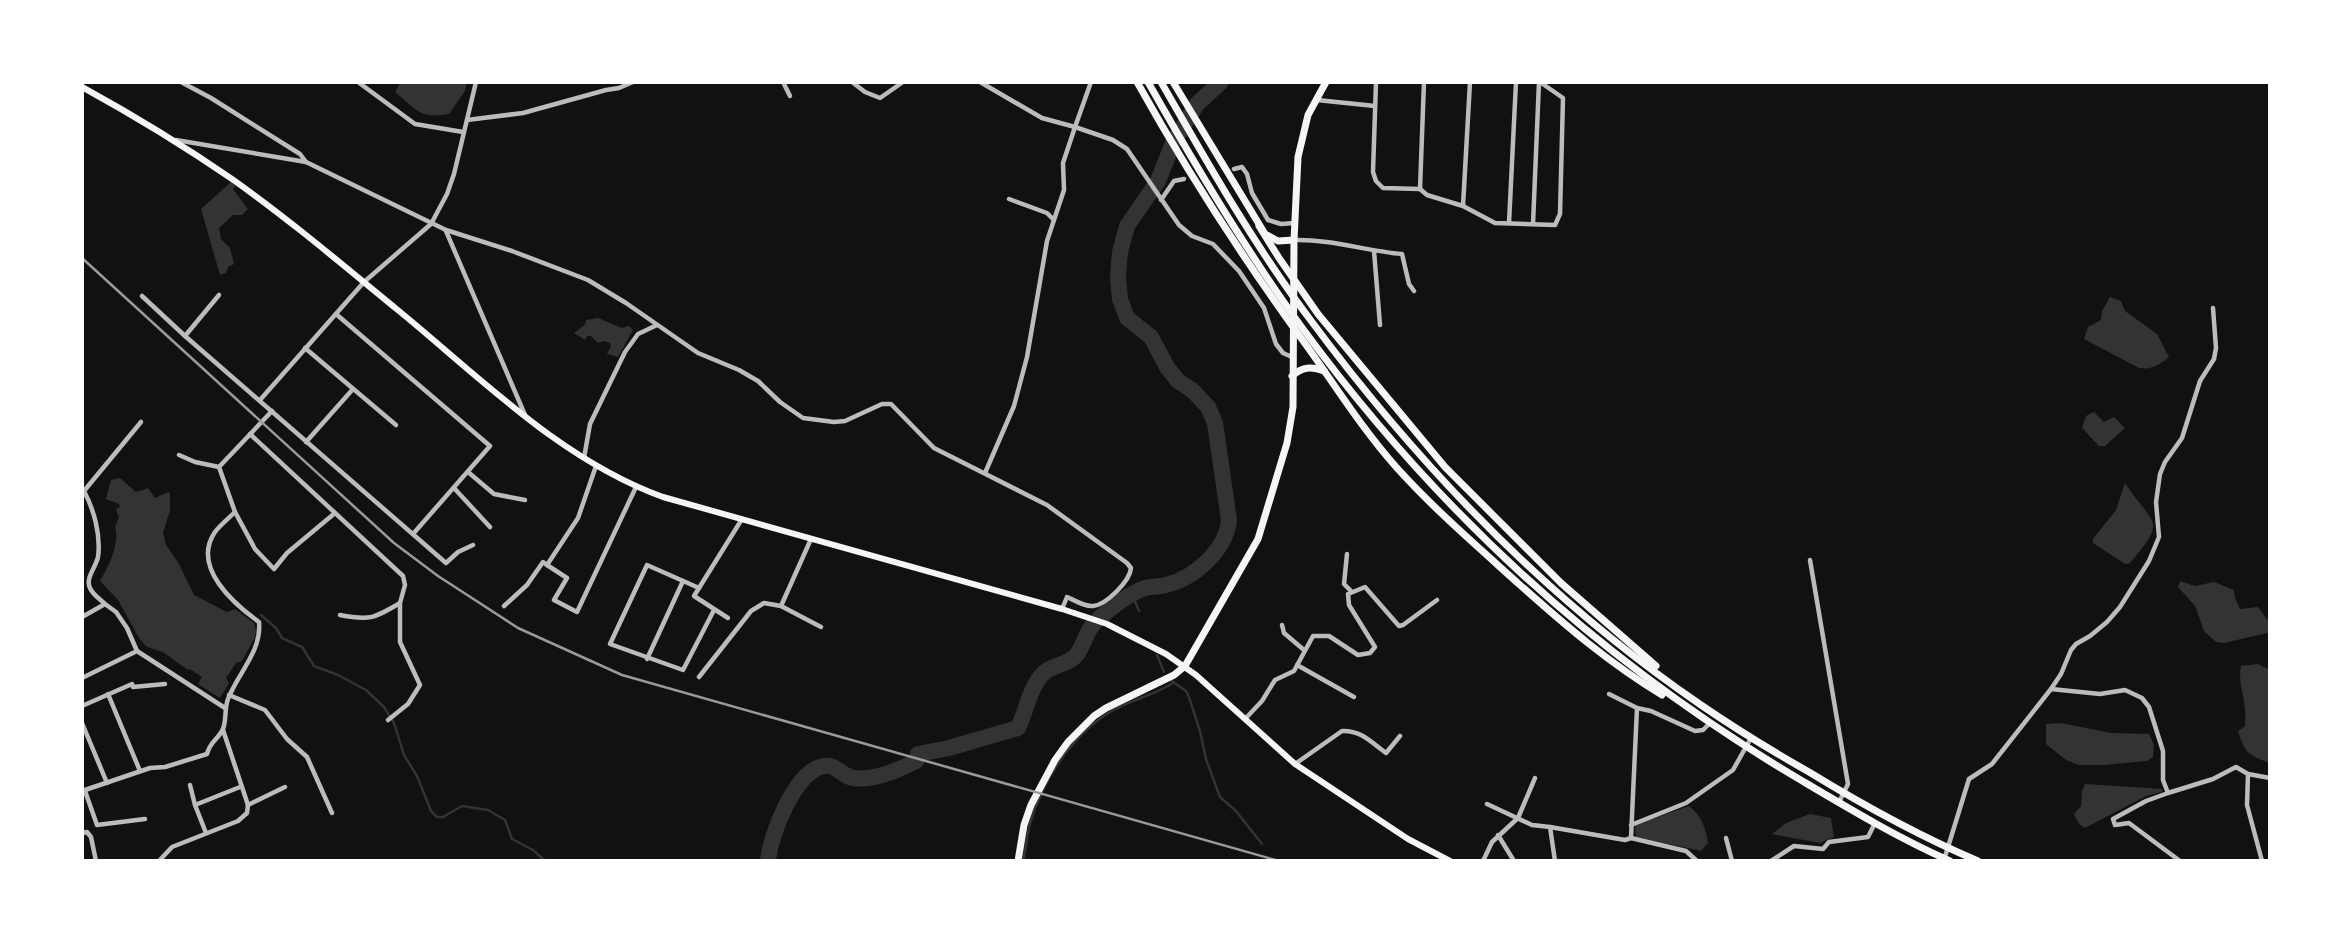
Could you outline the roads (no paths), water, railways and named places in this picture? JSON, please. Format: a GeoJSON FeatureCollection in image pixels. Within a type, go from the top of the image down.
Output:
{"type":"FeatureCollection","features":[{"type":"Feature","properties":{"kind":"main road"},"geometry":{"type":"LineString","coordinates":[[1137,82],[1185,166],[1251,269],[1370,436],[1443,516],[1573,632],[1632,677],[1745,748],[1875,823],[1946,860]]}},
{"type":"Feature","properties":{"kind":"main road"},"geometry":{"type":"LineString","coordinates":[[1148,82],[1230,220],[1287,306],[1394,443],[1450,505],[1525,578],[1586,631],[1692,713]]}},
{"type":"Feature","properties":{"kind":"main road"},"geometry":{"type":"LineString","coordinates":[[1161,82],[1240,214],[1310,320],[1402,435],[1458,496],[1534,571],[1699,704],[1751,738],[1844,793],[1978,861]]}},
{"type":"Feature","properties":{"kind":"main road"},"geometry":{"type":"LineString","coordinates":[[1173,82],[1294,280],[1347,350],[1445,467],[1560,583],[1699,704]]}},
{"type":"Feature","properties":{"kind":"main road"},"geometry":{"type":"LineString","coordinates":[[1018,861],[1024,825],[1031,805],[1068,742],[1094,716],[1174,675],[1185,666],[1258,539],[1291,426],[1294,240],[1300,143],[1308,115],[1326,82]]}},
{"type":"Feature","properties":{"kind":"main road"},"geometry":{"type":"LineString","coordinates":[[82,87],[231,178],[285,218],[525,415],[596,466],[636,487],[702,509],[1062,609],[1107,624],[1149,643],[1185,666],[1295,764],[1408,839],[1450,861]]}},
{"type":"Feature","properties":{"kind":"main road"},"geometry":{"type":"LineString","coordinates":[[1259,226],[1274,240],[1294,240]]}},
{"type":"Feature","properties":{"kind":"main road"},"geometry":{"type":"LineString","coordinates":[[1292,376],[1306,368],[1324,371]]}},
{"type":"Feature","properties":{"kind":"street"},"geometry":{"type":"LineString","coordinates":[[181,82],[300,154],[306,162]]}},
{"type":"Feature","properties":{"kind":"street"},"geometry":{"type":"LineString","coordinates":[[358,82],[415,124],[450,132],[463,132]]}},
{"type":"Feature","properties":{"kind":"street"},"geometry":{"type":"LineString","coordinates":[[260,400],[364,282],[431,224],[447,194],[476,82]]}},
{"type":"Feature","properties":{"kind":"street"},"geometry":{"type":"LineString","coordinates":[[467,120],[523,113],[633,82]]}},
{"type":"Feature","properties":{"kind":"street"},"geometry":{"type":"LineString","coordinates":[[783,82],[790,96]]}},
{"type":"Feature","properties":{"kind":"street"},"geometry":{"type":"LineString","coordinates":[[852,82],[865,92],[880,98],[903,82]]}},
{"type":"Feature","properties":{"kind":"street"},"geometry":{"type":"LineString","coordinates":[[980,82],[1042,118],[1113,140],[1127,149],[1179,225],[1192,236],[1213,244],[1239,271],[1264,309],[1276,344],[1283,353],[1292,357]]}},
{"type":"Feature","properties":{"kind":"street"},"geometry":{"type":"LineString","coordinates":[[985,473],[1014,406],[1027,357],[1047,241],[1064,190],[1063,163],[1091,82]]}},
{"type":"Feature","properties":{"kind":"street"},"geometry":{"type":"LineString","coordinates":[[1376,82],[1373,172],[1376,181],[1383,188],[1420,189],[1427,195],[1463,206],[1495,223],[1556,225],[1560,215],[1563,98],[1539,82]]}},
{"type":"Feature","properties":{"kind":"street"},"geometry":{"type":"LineString","coordinates":[[1420,189],[1424,82]]}},
{"type":"Feature","properties":{"kind":"street"},"geometry":{"type":"LineString","coordinates":[[1463,206],[1470,82]]}},
{"type":"Feature","properties":{"kind":"street"},"geometry":{"type":"LineString","coordinates":[[1508,223],[1516,82]]}},
{"type":"Feature","properties":{"kind":"street"},"geometry":{"type":"LineString","coordinates":[[1533,224],[1539,82]]}},
{"type":"Feature","properties":{"kind":"street"},"geometry":{"type":"LineString","coordinates":[[1315,99],[1375,106]]}},
{"type":"Feature","properties":{"kind":"street"},"geometry":{"type":"LineString","coordinates":[[171,140],[306,162],[431,224],[587,280],[626,303],[698,353],[739,370],[758,382],[803,418],[845,421],[882,404],[891,404],[934,448],[1069,518],[1127,562],[1131,568],[1127,582],[1100,604],[1088,606],[1067,597],[1062,609]]}},
{"type":"Feature","properties":{"kind":"street"},"geometry":{"type":"LineString","coordinates":[[1234,169],[1242,167],[1247,174],[1252,193],[1269,220],[1281,224],[1295,223]]}},
{"type":"Feature","properties":{"kind":"street"},"geometry":{"type":"LineString","coordinates":[[1159,198],[1174,181],[1184,179]]}},
{"type":"Feature","properties":{"kind":"street"},"geometry":{"type":"LineString","coordinates":[[1009,199],[1047,213],[1053,219]]}},
{"type":"Feature","properties":{"kind":"street"},"geometry":{"type":"LineString","coordinates":[[446,230],[525,415]]}},
{"type":"Feature","properties":{"kind":"street"},"geometry":{"type":"LineString","coordinates":[[1294,240],[1323,241],[1402,254],[1406,276],[1414,291]]}},
{"type":"Feature","properties":{"kind":"street"},"geometry":{"type":"LineString","coordinates":[[1374,251],[1380,325]]}},
{"type":"Feature","properties":{"kind":"street"},"geometry":{"type":"LineString","coordinates":[[185,336],[219,295]]}},
{"type":"Feature","properties":{"kind":"street"},"geometry":{"type":"LineString","coordinates":[[142,296],[260,400],[270,413],[446,563],[458,552],[473,545]]}},
{"type":"Feature","properties":{"kind":"street"},"geometry":{"type":"LineString","coordinates":[[1946,860],[1947,847],[1969,779],[1992,764],[2052,689],[2071,650],[2107,622],[2120,607],[2149,561],[2159,537],[2156,502],[2160,474],[2182,438],[2200,381],[2214,359],[2216,348],[2213,308]]}},
{"type":"Feature","properties":{"kind":"street"},"geometry":{"type":"LineString","coordinates":[[337,314],[490,446],[413,534]]}},
{"type":"Feature","properties":{"kind":"street"},"geometry":{"type":"LineString","coordinates":[[583,458],[590,424],[625,352],[638,334],[657,325]]}},
{"type":"Feature","properties":{"kind":"street"},"geometry":{"type":"LineString","coordinates":[[305,348],[396,425]]}},
{"type":"Feature","properties":{"kind":"street"},"geometry":{"type":"LineString","coordinates":[[306,442],[353,388]]}},
{"type":"Feature","properties":{"kind":"street"},"geometry":{"type":"LineString","coordinates":[[219,467],[270,413]]}},
{"type":"Feature","properties":{"kind":"street"},"geometry":{"type":"LineString","coordinates":[[141,422],[83,491],[92,506],[99,543],[97,560],[88,581],[90,590],[116,612],[137,651],[225,708]]}},
{"type":"Feature","properties":{"kind":"street"},"geometry":{"type":"LineString","coordinates":[[251,433],[403,576],[405,584],[400,603],[400,642],[421,685],[408,704],[390,718]]}},
{"type":"Feature","properties":{"kind":"street"},"geometry":{"type":"LineString","coordinates":[[179,455],[195,462],[219,467]]}},
{"type":"Feature","properties":{"kind":"street"},"geometry":{"type":"LineString","coordinates":[[547,565],[578,518],[596,466]]}},
{"type":"Feature","properties":{"kind":"street"},"geometry":{"type":"LineString","coordinates":[[219,467],[235,512],[255,548],[274,569],[287,553],[335,513]]}},
{"type":"Feature","properties":{"kind":"street"},"geometry":{"type":"LineString","coordinates":[[468,472],[494,494],[525,500]]}},
{"type":"Feature","properties":{"kind":"street"},"geometry":{"type":"LineString","coordinates":[[504,606],[527,585],[542,562],[567,578],[554,600],[577,612],[636,487]]}},
{"type":"Feature","properties":{"kind":"street"},"geometry":{"type":"LineString","coordinates":[[454,488],[490,527]]}},
{"type":"Feature","properties":{"kind":"street"},"geometry":{"type":"LineString","coordinates":[[159,861],[172,846],[238,821],[247,813],[248,805],[223,730],[229,695],[256,647],[260,633],[259,622],[229,599],[220,587],[211,566],[210,543],[216,531],[235,512]]}},
{"type":"Feature","properties":{"kind":"street"},"geometry":{"type":"LineString","coordinates":[[728,618],[694,596],[742,519]]}},
{"type":"Feature","properties":{"kind":"street"},"geometry":{"type":"LineString","coordinates":[[781,606],[811,539]]}},
{"type":"Feature","properties":{"kind":"street"},"geometry":{"type":"LineString","coordinates":[[1347,554],[1344,584],[1351,591]]}},
{"type":"Feature","properties":{"kind":"street"},"geometry":{"type":"LineString","coordinates":[[1810,560],[1848,784],[1838,802]]}},
{"type":"Feature","properties":{"kind":"street"},"geometry":{"type":"LineString","coordinates":[[699,588],[646,565],[610,644],[683,670],[714,610]]}},
{"type":"Feature","properties":{"kind":"street"},"geometry":{"type":"LineString","coordinates":[[647,659],[683,582]]}},
{"type":"Feature","properties":{"kind":"street"},"geometry":{"type":"LineString","coordinates":[[1244,719],[1262,701],[1275,680],[1292,672],[1313,636],[1329,636],[1357,655],[1370,653],[1376,647],[1349,605],[1348,594],[1351,591],[1365,587],[1398,625],[1403,625],[1437,600]]}},
{"type":"Feature","properties":{"kind":"street"},"geometry":{"type":"LineString","coordinates":[[340,615],[363,620],[380,615],[400,603]]}},
{"type":"Feature","properties":{"kind":"street"},"geometry":{"type":"LineString","coordinates":[[699,677],[751,611],[764,603],[781,606],[821,627]]}},
{"type":"Feature","properties":{"kind":"street"},"geometry":{"type":"LineString","coordinates":[[82,617],[105,604]]}},
{"type":"Feature","properties":{"kind":"street"},"geometry":{"type":"LineString","coordinates":[[1282,625],[1284,633],[1304,650]]}},
{"type":"Feature","properties":{"kind":"street"},"geometry":{"type":"LineString","coordinates":[[82,678],[137,651]]}},
{"type":"Feature","properties":{"kind":"street"},"geometry":{"type":"LineString","coordinates":[[1297,665],[1354,697]]}},
{"type":"Feature","properties":{"kind":"street"},"geometry":{"type":"LineString","coordinates":[[82,706],[132,684],[133,687],[165,684]]}},
{"type":"Feature","properties":{"kind":"street"},"geometry":{"type":"LineString","coordinates":[[2052,689],[2100,694],[2125,690],[2142,698],[2149,707],[2163,751],[2163,780],[2168,793]]}},
{"type":"Feature","properties":{"kind":"street"},"geometry":{"type":"LineString","coordinates":[[108,694],[139,771]]}},
{"type":"Feature","properties":{"kind":"street"},"geometry":{"type":"LineString","coordinates":[[1609,694],[1695,731],[1703,730],[1709,724]]}},
{"type":"Feature","properties":{"kind":"street"},"geometry":{"type":"LineString","coordinates":[[229,695],[265,710],[287,739],[307,757],[332,813]]}},
{"type":"Feature","properties":{"kind":"street"},"geometry":{"type":"LineString","coordinates":[[1631,838],[1637,708]]}},
{"type":"Feature","properties":{"kind":"street"},"geometry":{"type":"LineString","coordinates":[[82,723],[107,783]]}},
{"type":"Feature","properties":{"kind":"street"},"geometry":{"type":"LineString","coordinates":[[145,819],[97,825],[84,791],[139,771],[165,767],[207,754],[209,745],[223,730]]}},
{"type":"Feature","properties":{"kind":"street"},"geometry":{"type":"LineString","coordinates":[[1295,764],[1342,731],[1351,730],[1363,735],[1386,752],[1400,736]]}},
{"type":"Feature","properties":{"kind":"street"},"geometry":{"type":"LineString","coordinates":[[1631,825],[1686,803],[1735,768],[1751,738]]}},
{"type":"Feature","properties":{"kind":"street"},"geometry":{"type":"LineString","coordinates":[[2180,861],[2129,822],[2115,825],[2113,820],[2146,800],[2213,779],[2236,766],[2248,774],[2270,778]]}},
{"type":"Feature","properties":{"kind":"street"},"geometry":{"type":"LineString","coordinates":[[2248,774],[2247,805],[2262,861]]}},
{"type":"Feature","properties":{"kind":"street"},"geometry":{"type":"LineString","coordinates":[[1483,861],[1498,835],[1518,818],[1535,778]]}},
{"type":"Feature","properties":{"kind":"street"},"geometry":{"type":"LineString","coordinates":[[190,785],[206,832]]}},
{"type":"Feature","properties":{"kind":"street"},"geometry":{"type":"LineString","coordinates":[[195,805],[240,787]]}},
{"type":"Feature","properties":{"kind":"street"},"geometry":{"type":"LineString","coordinates":[[248,805],[285,787]]}},
{"type":"Feature","properties":{"kind":"street"},"geometry":{"type":"LineString","coordinates":[[1487,804],[1532,825],[1625,840],[1631,838],[1686,851],[1697,861]]}},
{"type":"Feature","properties":{"kind":"street"},"geometry":{"type":"LineString","coordinates":[[1771,861],[1794,846],[1823,849],[1829,842],[1868,837],[1875,823]]}},
{"type":"Feature","properties":{"kind":"street"},"geometry":{"type":"LineString","coordinates":[[1550,827],[1555,861]]}},
{"type":"Feature","properties":{"kind":"street"},"geometry":{"type":"LineString","coordinates":[[82,833],[87,832],[91,837],[96,861]]}},
{"type":"Feature","properties":{"kind":"street"},"geometry":{"type":"LineString","coordinates":[[1498,835],[1514,861]]}},
{"type":"Feature","properties":{"kind":"street"},"geometry":{"type":"LineString","coordinates":[[1726,838],[1732,861]]}},
{"type":"Feature","properties":{"kind":"waterway"},"geometry":{"type":"LineString","coordinates":[[768,861],[786,806],[794,791],[813,770],[828,766],[853,778],[877,776],[916,761],[918,754],[1018,728],[1032,690],[1041,676],[1075,657],[1090,628],[1098,619],[1140,590],[1166,585],[1188,576],[1207,561],[1222,542],[1229,520],[1215,423],[1208,407],[1192,390],[1178,381],[1167,367],[1151,337],[1127,318],[1120,299],[1118,277],[1120,252],[1127,226],[1158,181],[1173,143],[1197,104],[1221,82]]}},
{"type":"Feature","properties":{"kind":"waterway"},"geometry":{"type":"LineString","coordinates":[[1132,594],[1139,611]]}},
{"type":"Feature","properties":{"kind":"waterway"},"geometry":{"type":"LineString","coordinates":[[261,615],[276,628],[282,638],[302,647],[314,666],[366,690],[384,707],[394,723],[404,755],[417,776],[431,811],[437,817],[443,817],[462,806],[488,810],[505,820],[512,839],[533,850],[545,861]]}},
{"type":"Feature","properties":{"kind":"waterway"},"geometry":{"type":"LineString","coordinates":[[1157,655],[1164,672]]}},
{"type":"Feature","properties":{"kind":"waterway"},"geometry":{"type":"LineString","coordinates":[[1172,681],[1186,691],[1189,697],[1206,759],[1220,797],[1236,811],[1262,844]]}},
{"type":"Feature","properties":{"kind":"waterway"},"geometry":{"type":"LineString","coordinates":[[1023,861],[1035,808],[1060,760],[1071,746],[1110,712],[1173,683]]}},
{"type":"Feature","properties":{"kind":"railway"},"geometry":{"type":"LineString","coordinates":[[82,258],[394,543],[438,576],[518,628],[622,675],[1279,861]]}}]}
